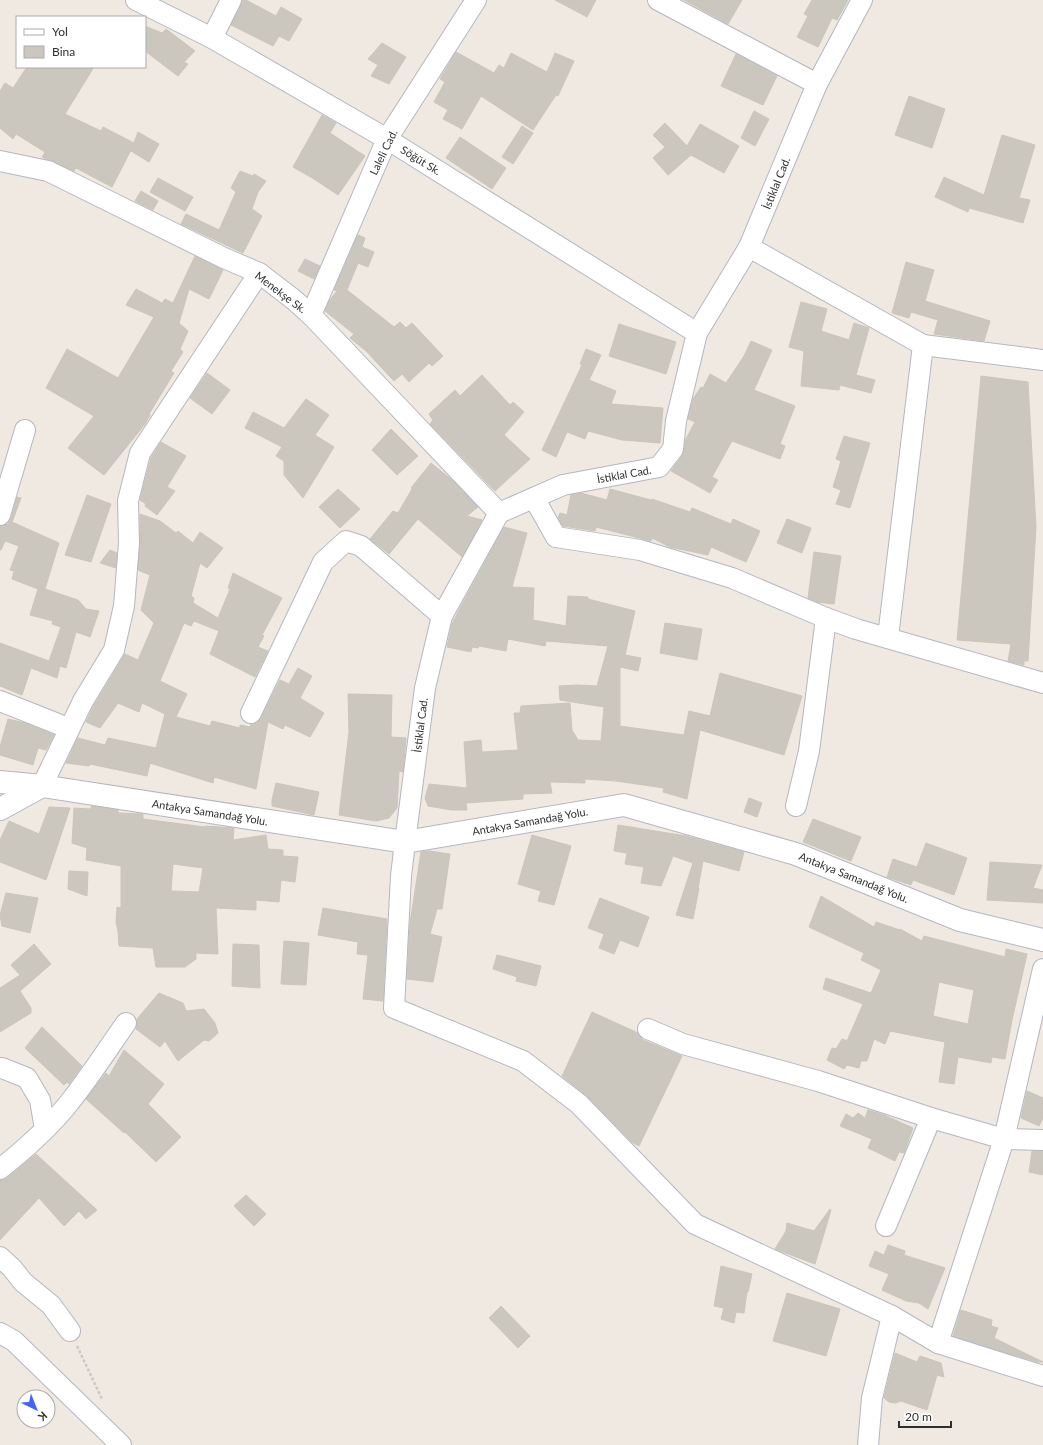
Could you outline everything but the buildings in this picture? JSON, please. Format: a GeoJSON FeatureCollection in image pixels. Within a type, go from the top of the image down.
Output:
{"type":"FeatureCollection","features":[{"type":"Feature","properties":{"kind":"street","name":"Söğüt Sk."},"geometry":{"type":"LineString","coordinates":[[136,0],[212,38],[387,139],[697,333]]}},
{"type":"Feature","properties":{"kind":"street"},"geometry":{"type":"LineString","coordinates":[[212,38],[230,0]]}},
{"type":"Feature","properties":{"kind":"street","name":"Laleli Cad."},"geometry":{"type":"LineString","coordinates":[[311,315],[387,139],[476,0]]}},
{"type":"Feature","properties":{"kind":"street"},"geometry":{"type":"LineString","coordinates":[[658,0],[817,84]]}},
{"type":"Feature","properties":{"kind":"street","name":"İstiklal Cad."},"geometry":{"type":"LineString","coordinates":[[862,0],[817,84],[749,247],[697,333],[676,421],[673,449],[659,467],[563,485],[499,513],[442,616],[425,688],[405,842],[401,876],[394,1008],[523,1061],[579,1104],[695,1224],[892,1316]]}},
{"type":"Feature","properties":{"kind":"street","name":"Menekşe Sk."},"geometry":{"type":"LineString","coordinates":[[0,161],[48,171],[224,258],[259,273],[311,315],[499,513]]}},
{"type":"Feature","properties":{"kind":"street"},"geometry":{"type":"LineString","coordinates":[[749,247],[923,345],[1043,360]]}},
{"type":"Feature","properties":{"kind":"street"},"geometry":{"type":"LineString","coordinates":[[0,809],[42,786],[68,728],[114,650],[124,606],[129,543],[128,501],[140,453],[259,273]]}},
{"type":"Feature","properties":{"kind":"street"},"geometry":{"type":"LineString","coordinates":[[888,637],[923,345]]}},
{"type":"Feature","properties":{"kind":"street"},"geometry":{"type":"LineString","coordinates":[[0,515],[25,430]]}},
{"type":"Feature","properties":{"kind":"street"},"geometry":{"type":"LineString","coordinates":[[534,498],[556,538],[640,550],[732,578],[826,618],[856,628],[1043,683]]}},
{"type":"Feature","properties":{"kind":"street"},"geometry":{"type":"LineString","coordinates":[[251,713],[323,562],[346,541],[361,546],[442,616]]}},
{"type":"Feature","properties":{"kind":"street"},"geometry":{"type":"LineString","coordinates":[[796,806],[809,751],[826,618]]}},
{"type":"Feature","properties":{"kind":"street"},"geometry":{"type":"LineString","coordinates":[[0,701],[68,728]]}},
{"type":"Feature","properties":{"kind":"street","name":"Antakya Samandağ Yolu."},"geometry":{"type":"LineString","coordinates":[[0,782],[42,786],[405,842],[624,805],[796,854],[960,920],[1043,940]]}},
{"type":"Feature","properties":{"kind":"street"},"geometry":{"type":"LineString","coordinates":[[938,1343],[1004,1139],[1043,969]]}},
{"type":"Feature","properties":{"kind":"street"},"geometry":{"type":"LineString","coordinates":[[0,1169],[45,1129],[68,1104],[126,1024]]}},
{"type":"Feature","properties":{"kind":"street"},"geometry":{"type":"LineString","coordinates":[[648,1029],[683,1044],[818,1081],[931,1118],[1004,1139],[1043,1140]]}},
{"type":"Feature","properties":{"kind":"street"},"geometry":{"type":"LineString","coordinates":[[1,1070],[27,1078],[40,1100],[45,1129]]}},
{"type":"Feature","properties":{"kind":"street"},"geometry":{"type":"LineString","coordinates":[[886,1226],[931,1118]]}},
{"type":"Feature","properties":{"kind":"street"},"geometry":{"type":"LineString","coordinates":[[0,1257],[12,1268],[23,1282],[51,1305],[70,1331]]}},
{"type":"Feature","properties":{"kind":"street"},"geometry":{"type":"LineString","coordinates":[[868,1445],[872,1398],[892,1316],[938,1343],[1043,1376]]}},
{"type":"Feature","properties":{"kind":"street"},"geometry":{"type":"LineString","coordinates":[[0,1333],[14,1341],[121,1445]]}},
{"type":"Feature","properties":{"kind":"path"},"geometry":{"type":"LineString","coordinates":[[70,1331],[103,1402]]}}]}
